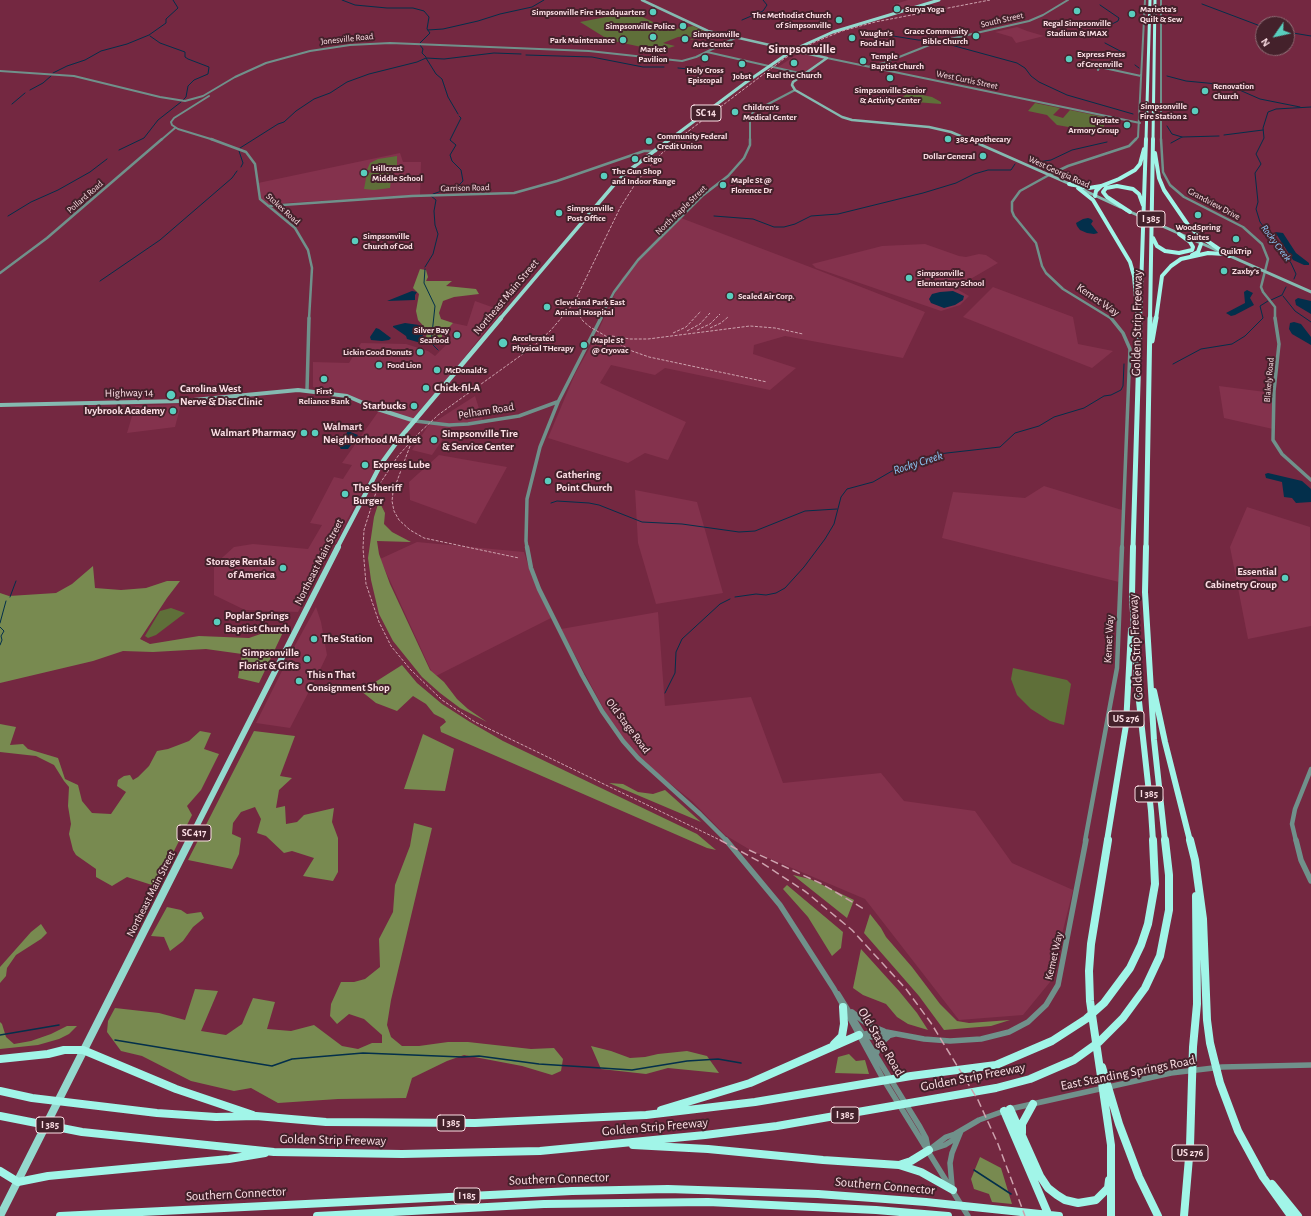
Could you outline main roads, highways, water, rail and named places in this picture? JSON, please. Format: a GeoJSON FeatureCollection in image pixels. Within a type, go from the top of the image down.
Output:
{"type":"FeatureCollection","features":[{"type":"Feature","properties":{"kind":"highway","name":"Golden Strip Freeway"},"geometry":{"type":"LineString","coordinates":[[0,1091],[32,1098],[206,1117],[256,1116],[326,1122],[418,1124],[646,1115],[755,1102],[911,1076],[996,1065],[1033,1050],[1070,1031],[1104,1003],[1130,968],[1141,946],[1148,924],[1155,884],[1151,811],[1137,683],[1132,594],[1145,210],[1150,0]]}},
{"type":"Feature","properties":{"kind":"highway","name":"Golden Strip Freeway"},"geometry":{"type":"LineString","coordinates":[[0,1116],[82,1132],[274,1152],[402,1154],[488,1153],[540,1150],[745,1131],[867,1111],[1008,1085],[1030,1079],[1074,1060],[1099,1042],[1123,1018],[1139,997],[1153,973],[1163,943],[1169,910],[1169,875],[1154,740],[1145,592],[1155,0]]}},
{"type":"Feature","properties":{"kind":"highway"},"geometry":{"type":"LineString","coordinates":[[1069,184],[1089,188],[1101,186],[1119,179],[1135,170],[1140,164],[1146,142]]}},
{"type":"Feature","properties":{"kind":"highway"},"geometry":{"type":"LineString","coordinates":[[1152,142],[1159,178],[1164,190],[1197,234],[1229,256]]}},
{"type":"Feature","properties":{"kind":"highway"},"geometry":{"type":"LineString","coordinates":[[1095,196],[1096,191],[1101,186]]}},
{"type":"Feature","properties":{"kind":"highway"},"geometry":{"type":"LineString","coordinates":[[1130,212],[1107,197],[1103,192],[1106,188],[1117,186],[1133,189],[1139,194],[1145,210]]}},
{"type":"Feature","properties":{"kind":"highway"},"geometry":{"type":"LineString","coordinates":[[1078,188],[1093,200],[1130,262],[1134,276],[1141,342]]}},
{"type":"Feature","properties":{"kind":"highway"},"geometry":{"type":"LineString","coordinates":[[1152,235],[1156,246],[1165,251],[1179,253],[1192,250],[1193,247],[1190,242],[1179,234]]}},
{"type":"Feature","properties":{"kind":"highway"},"geometry":{"type":"LineString","coordinates":[[1189,257],[1198,252],[1201,244]]}},
{"type":"Feature","properties":{"kind":"highway"},"geometry":{"type":"LineString","coordinates":[[1149,354],[1156,320],[1162,276],[1171,266],[1181,259],[1208,253],[1224,254]]}},
{"type":"Feature","properties":{"kind":"highway","name":"US 276"},"geometry":{"type":"LineString","coordinates":[[1111,1216],[1112,1167],[1109,1132],[1090,1002],[1091,944],[1126,725],[1132,594]]}},
{"type":"Feature","properties":{"kind":"highway","name":"US 276"},"geometry":{"type":"LineString","coordinates":[[1150,671],[1165,742],[1196,860],[1197,1004],[1193,1047],[1190,1146],[1184,1215]]}},
{"type":"Feature","properties":{"kind":"highway"},"geometry":{"type":"LineString","coordinates":[[1196,860],[1203,918],[1210,1043],[1220,1083],[1238,1131],[1263,1177],[1291,1216]]}},
{"type":"Feature","properties":{"kind":"highway"},"geometry":{"type":"LineString","coordinates":[[832,1047],[842,1036],[847,1009]]}},
{"type":"Feature","properties":{"kind":"highway"},"geometry":{"type":"LineString","coordinates":[[646,1115],[750,1083],[861,1034]]}},
{"type":"Feature","properties":{"kind":"highway"},"geometry":{"type":"LineString","coordinates":[[0,1059],[48,1054],[64,1050],[83,1050],[176,1089],[256,1116]]}},
{"type":"Feature","properties":{"kind":"highway"},"geometry":{"type":"LineString","coordinates":[[1097,1050],[1121,1130],[1139,1177],[1158,1216]]}},
{"type":"Feature","properties":{"kind":"highway"},"geometry":{"type":"LineString","coordinates":[[1022,1137],[1022,1124],[1033,1104]]}},
{"type":"Feature","properties":{"kind":"highway"},"geometry":{"type":"LineString","coordinates":[[1049,1216],[1007,1110],[1022,1137],[1040,1176],[1048,1188],[1065,1200],[1078,1203],[1096,1200],[1108,1188],[1112,1167]]}},
{"type":"Feature","properties":{"kind":"highway"},"geometry":{"type":"LineString","coordinates":[[609,1144],[708,1149],[824,1160],[899,1165],[921,1172],[953,1190]]}},
{"type":"Feature","properties":{"kind":"highway"},"geometry":{"type":"LineString","coordinates":[[1248,1149],[1266,1176],[1298,1216]]}},
{"type":"Feature","properties":{"kind":"highway"},"geometry":{"type":"LineString","coordinates":[[899,1165],[911,1161],[929,1150]]}},
{"type":"Feature","properties":{"kind":"highway"},"geometry":{"type":"LineString","coordinates":[[0,1171],[18,1182],[48,1176],[229,1159],[274,1152]]}},
{"type":"Feature","properties":{"kind":"highway","name":"Southern Connector"},"geometry":{"type":"LineString","coordinates":[[60,1216],[564,1191],[636,1189],[789,1192],[926,1202],[1059,1216]]}},
{"type":"Feature","properties":{"kind":"highway","name":"I 185"},"geometry":{"type":"LineString","coordinates":[[317,1216],[544,1204],[618,1202],[708,1202],[876,1210],[948,1216]]}},
{"type":"Feature","properties":{"kind":"main road","name":"West Curtis Street"},"geometry":{"type":"LineString","coordinates":[[642,0],[699,28],[735,38],[827,58],[793,83],[792,85],[795,90]]}},
{"type":"Feature","properties":{"kind":"main road","name":"SC 14"},"geometry":{"type":"LineString","coordinates":[[793,50],[833,32],[939,0]]}},
{"type":"Feature","properties":{"kind":"main road","name":"Northeast Main Street"},"geometry":{"type":"LineString","coordinates":[[0,1216],[365,494],[382,464],[415,421],[613,186],[627,172],[769,66],[793,50]]}},
{"type":"Feature","properties":{"kind":"main road","name":"West Georgia Road"},"geometry":{"type":"LineString","coordinates":[[795,90],[848,119],[866,123],[924,126],[943,129],[965,137],[1311,292]]}},
{"type":"Feature","properties":{"kind":"main road","name":"Highway 14"},"geometry":{"type":"LineString","coordinates":[[0,405],[176,401],[278,391],[307,390],[339,395],[355,402],[415,421]]}},
{"type":"Feature","properties":{"kind":"water"},"geometry":{"type":"Polygon","coordinates":[[[1088,218],[1093,221],[1091,224],[1098,233],[1087,233],[1080,230],[1077,226],[1076,223],[1088,218]]]}},
{"type":"Feature","properties":{"kind":"water"},"geometry":{"type":"Polygon","coordinates":[[[1275,232],[1283,233],[1296,253],[1309,263],[1309,265],[1304,265],[1293,260],[1275,232]]]}},
{"type":"Feature","properties":{"kind":"water"},"geometry":{"type":"Polygon","coordinates":[[[1247,290],[1253,293],[1250,298],[1254,305],[1235,315],[1231,316],[1226,313],[1245,303],[1244,292],[1247,290]]]}},
{"type":"Feature","properties":{"kind":"water"},"geometry":{"type":"Polygon","coordinates":[[[412,291],[417,292],[415,295],[415,300],[387,301],[412,291]]]}},
{"type":"Feature","properties":{"kind":"water"},"geometry":{"type":"Polygon","coordinates":[[[953,291],[964,296],[963,300],[955,305],[944,308],[931,303],[929,299],[932,294],[953,291]]]}},
{"type":"Feature","properties":{"kind":"water"},"geometry":{"type":"Polygon","coordinates":[[[1298,298],[1311,301],[1311,314],[1296,305],[1295,300],[1298,298]]]}},
{"type":"Feature","properties":{"kind":"water"},"geometry":{"type":"Polygon","coordinates":[[[1294,322],[1301,324],[1311,337],[1311,345],[1292,334],[1289,329],[1290,323],[1294,322]]]}},
{"type":"Feature","properties":{"kind":"water"},"geometry":{"type":"Polygon","coordinates":[[[405,323],[419,325],[424,330],[421,343],[407,339],[406,336],[393,327],[405,323]]]}},
{"type":"Feature","properties":{"kind":"water"},"geometry":{"type":"Polygon","coordinates":[[[376,328],[391,338],[389,340],[382,341],[371,340],[370,337],[376,328]]]}},
{"type":"Feature","properties":{"kind":"water"},"geometry":{"type":"Polygon","coordinates":[[[348,431],[358,435],[348,449],[341,449],[342,440],[348,431]]]}},
{"type":"Feature","properties":{"kind":"water"},"geometry":{"type":"Polygon","coordinates":[[[1268,473],[1302,481],[1311,489],[1311,502],[1296,503],[1292,498],[1284,497],[1282,482],[1266,478],[1265,474],[1268,473]]]}},
{"type":"Feature","properties":{"kind":"waterway"},"geometry":{"type":"LineString","coordinates":[[53,73],[67,66],[85,60],[101,51],[127,44],[149,35],[166,23],[166,19],[178,8],[173,0]]}},
{"type":"Feature","properties":{"kind":"waterway"},"geometry":{"type":"LineString","coordinates":[[342,0],[355,5],[387,8],[413,8],[424,11],[429,17],[427,29],[430,33],[420,43]]}},
{"type":"Feature","properties":{"kind":"waterway"},"geometry":{"type":"LineString","coordinates":[[428,30],[443,29],[478,21],[500,14],[532,7],[544,0]]}},
{"type":"Feature","properties":{"kind":"waterway"},"geometry":{"type":"LineString","coordinates":[[742,20],[763,11],[767,5],[763,0]]}},
{"type":"Feature","properties":{"kind":"waterway"},"geometry":{"type":"LineString","coordinates":[[1202,4],[1255,24]]}},
{"type":"Feature","properties":{"kind":"waterway"},"geometry":{"type":"LineString","coordinates":[[1100,5],[1119,18],[1118,21],[1110,25]]}},
{"type":"Feature","properties":{"kind":"waterway"},"geometry":{"type":"LineString","coordinates":[[862,31],[918,40],[936,41]]}},
{"type":"Feature","properties":{"kind":"waterway"},"geometry":{"type":"LineString","coordinates":[[1295,33],[1311,36]]}},
{"type":"Feature","properties":{"kind":"waterway"},"geometry":{"type":"LineString","coordinates":[[150,36],[160,43],[185,52],[185,57],[188,59],[209,67],[208,74],[194,80],[188,86],[186,97],[183,100]]}},
{"type":"Feature","properties":{"kind":"waterway"},"geometry":{"type":"LineString","coordinates":[[940,42],[1017,63],[1025,68],[1031,76],[1039,82],[1067,95],[1133,114]]}},
{"type":"Feature","properties":{"kind":"waterway"},"geometry":{"type":"LineString","coordinates":[[1105,43],[1122,52]]}},
{"type":"Feature","properties":{"kind":"waterway"},"geometry":{"type":"LineString","coordinates":[[420,45],[423,49],[422,53],[426,57]]}},
{"type":"Feature","properties":{"kind":"waterway"},"geometry":{"type":"LineString","coordinates":[[426,58],[444,59],[494,53],[521,54]]}},
{"type":"Feature","properties":{"kind":"waterway"},"geometry":{"type":"LineString","coordinates":[[526,55],[592,57],[643,67],[664,67]]}},
{"type":"Feature","properties":{"kind":"waterway"},"geometry":{"type":"LineString","coordinates":[[240,148],[278,124],[284,122],[296,111],[314,99],[330,93],[347,82],[369,74],[417,62],[426,58]]}},
{"type":"Feature","properties":{"kind":"waterway"},"geometry":{"type":"LineString","coordinates":[[426,58],[436,74],[442,79],[448,97],[458,114]]}},
{"type":"Feature","properties":{"kind":"waterway"},"geometry":{"type":"LineString","coordinates":[[1135,65],[1139,68]]}},
{"type":"Feature","properties":{"kind":"waterway"},"geometry":{"type":"LineString","coordinates":[[678,68],[689,69]]}},
{"type":"Feature","properties":{"kind":"waterway"},"geometry":{"type":"LineString","coordinates":[[30,90],[43,83],[51,76]]}},
{"type":"Feature","properties":{"kind":"waterway"},"geometry":{"type":"LineString","coordinates":[[1167,76],[1186,81],[1228,85],[1260,99],[1300,107]]}},
{"type":"Feature","properties":{"kind":"waterway"},"geometry":{"type":"LineString","coordinates":[[12,104],[25,93]]}},
{"type":"Feature","properties":{"kind":"waterway"},"geometry":{"type":"LineString","coordinates":[[119,150],[144,138],[158,120],[181,102]]}},
{"type":"Feature","properties":{"kind":"waterway","name":"Rocky Creek"},"geometry":{"type":"LineString","coordinates":[[1294,279],[1296,274],[1291,263],[1260,222],[1256,209],[1258,202],[1255,173],[1261,164],[1256,154],[1264,138],[1263,128],[1268,112],[1276,109],[1311,107]]}},
{"type":"Feature","properties":{"kind":"waterway"},"geometry":{"type":"LineString","coordinates":[[433,194],[459,185],[463,181],[461,170],[452,161],[450,155],[456,145],[450,140],[461,118],[459,116]]}},
{"type":"Feature","properties":{"kind":"waterway"},"geometry":{"type":"LineString","coordinates":[[1167,126],[1172,134],[1182,137]]}},
{"type":"Feature","properties":{"kind":"waterway"},"geometry":{"type":"LineString","coordinates":[[1224,135],[1263,130]]}},
{"type":"Feature","properties":{"kind":"waterway"},"geometry":{"type":"LineString","coordinates":[[1182,137],[1219,136]]}},
{"type":"Feature","properties":{"kind":"waterway"},"geometry":{"type":"LineString","coordinates":[[1171,143],[1182,137]]}},
{"type":"Feature","properties":{"kind":"waterway"},"geometry":{"type":"LineString","coordinates":[[1032,163],[1051,160],[1072,150],[1107,142]]}},
{"type":"Feature","properties":{"kind":"waterway"},"geometry":{"type":"LineString","coordinates":[[239,151],[243,163],[241,167]]}},
{"type":"Feature","properties":{"kind":"waterway"},"geometry":{"type":"LineString","coordinates":[[8,216],[31,202],[58,190],[90,172],[107,159]]}},
{"type":"Feature","properties":{"kind":"waterway"},"geometry":{"type":"LineString","coordinates":[[714,216],[753,219],[774,227],[784,227],[795,224],[811,216],[838,214],[923,193],[956,183],[974,174],[988,170],[1011,170],[1015,164]]}},
{"type":"Feature","properties":{"kind":"waterway"},"geometry":{"type":"LineString","coordinates":[[100,281],[160,240],[232,178],[237,171]]}},
{"type":"Feature","properties":{"kind":"waterway"},"geometry":{"type":"LineString","coordinates":[[425,267],[433,254],[438,234],[435,225],[434,211],[436,200],[431,196]]}},
{"type":"Feature","properties":{"kind":"waterway"},"geometry":{"type":"LineString","coordinates":[[425,269],[424,283],[435,306],[431,343],[438,350]]}},
{"type":"Feature","properties":{"kind":"waterway","name":"Rocky Creek"},"geometry":{"type":"LineString","coordinates":[[1271,300],[1282,295],[1286,287]]}},
{"type":"Feature","properties":{"kind":"waterway"},"geometry":{"type":"LineString","coordinates":[[1283,296],[1295,311],[1311,322]]}},
{"type":"Feature","properties":{"kind":"waterway","name":"Rocky Creek"},"geometry":{"type":"LineString","coordinates":[[1173,364],[1201,349],[1232,344],[1245,336],[1263,318],[1260,306],[1268,301]]}},
{"type":"Feature","properties":{"kind":"waterway","name":"Rocky Creek"},"geometry":{"type":"LineString","coordinates":[[735,597],[756,594],[766,595],[776,593],[785,588],[804,567],[825,539],[834,524],[841,497],[847,489],[873,482],[892,471],[919,463],[938,454],[1000,447],[1015,433],[1039,426],[1054,417],[1084,408],[1104,396],[1111,395],[1121,390],[1123,386],[1124,364]]}},
{"type":"Feature","properties":{"kind":"waterway"},"geometry":{"type":"LineString","coordinates":[[551,503],[557,501],[589,503],[599,505],[642,522],[682,524],[739,532],[755,531],[805,511],[837,509]]}},
{"type":"Feature","properties":{"kind":"waterway"},"geometry":{"type":"LineString","coordinates":[[10,597],[16,581]]}},
{"type":"Feature","properties":{"kind":"waterway","name":"Rocky Creek"},"geometry":{"type":"LineString","coordinates":[[665,693],[675,673],[676,652],[682,639],[720,604],[730,599]]}},
{"type":"Feature","properties":{"kind":"waterway"},"geometry":{"type":"LineString","coordinates":[[0,623],[6,601]]}},
{"type":"Feature","properties":{"kind":"waterway"},"geometry":{"type":"LineString","coordinates":[[0,627],[4,631],[1,636],[2,640],[0,645]]}},
{"type":"Feature","properties":{"kind":"waterway"},"geometry":{"type":"LineString","coordinates":[[0,1035],[59,1025]]}},
{"type":"Feature","properties":{"kind":"waterway"},"geometry":{"type":"LineString","coordinates":[[115,1040],[272,1066],[292,1059],[363,1053],[462,1057],[479,1056],[539,1064],[632,1070],[687,1061],[718,1059],[741,1063]]}},
{"type":"Feature","properties":{"kind":"waterway"},"geometry":{"type":"LineString","coordinates":[[974,1170],[1011,1194]]}},
{"type":"Feature","properties":{"kind":"railway"},"geometry":{"type":"LineString","coordinates":[[721,840],[475,722],[442,700],[410,669],[391,646],[379,622],[366,584],[363,548],[364,530],[374,498],[379,485],[398,456],[414,438],[438,415],[534,346],[551,330],[574,303],[620,208],[637,181],[660,155],[678,139],[785,58],[815,42],[842,31],[875,22],[990,0]]}},
{"type":"Feature","properties":{"kind":"railway"},"geometry":{"type":"LineString","coordinates":[[579,298],[579,315],[583,321],[590,327],[632,351],[649,357],[767,382]]}},
{"type":"Feature","properties":{"kind":"railway"},"geometry":{"type":"LineString","coordinates":[[673,333],[686,327],[701,311]]}},
{"type":"Feature","properties":{"kind":"railway"},"geometry":{"type":"LineString","coordinates":[[687,331],[700,324],[710,313]]}},
{"type":"Feature","properties":{"kind":"railway"},"geometry":{"type":"LineString","coordinates":[[697,330],[710,324],[720,314]]}},
{"type":"Feature","properties":{"kind":"railway"},"geometry":{"type":"LineString","coordinates":[[710,328],[721,323],[728,317]]}},
{"type":"Feature","properties":{"kind":"railway"},"geometry":{"type":"LineString","coordinates":[[612,336],[630,339],[648,339],[750,326],[775,328],[803,334]]}},
{"type":"Feature","properties":{"kind":"railway"},"geometry":{"type":"LineString","coordinates":[[410,446],[393,492],[392,501],[394,511],[399,520],[410,530],[424,538],[519,558]]}},
{"type":"Feature","properties":{"kind":"railway"},"geometry":{"type":"LineString","coordinates":[[721,840],[762,863],[806,892],[852,930],[906,989],[931,1023],[978,1100],[998,1144],[1025,1216]]}},
{"type":"Feature","properties":{"kind":"railway"},"geometry":{"type":"LineString","coordinates":[[749,850],[822,884],[864,909]]}},
{"type":"Feature","properties":{"kind":"place","name":"Surya Yoga"},"geometry":{"type":"Point","coordinates":[897,9]}},
{"type":"Feature","properties":{"kind":"place","name":"Regal Simpsonville Stadium & IMAX"},"geometry":{"type":"Point","coordinates":[1077,11]}},
{"type":"Feature","properties":{"kind":"place","name":"Simpsonville Fire Headquarters"},"geometry":{"type":"Point","coordinates":[653,12]}},
{"type":"Feature","properties":{"kind":"place","name":"Marietta's Quilt & Sew"},"geometry":{"type":"Point","coordinates":[1132,14]}},
{"type":"Feature","properties":{"kind":"place","name":"The Methodist Church of Simpsonville"},"geometry":{"type":"Point","coordinates":[839,20]}},
{"type":"Feature","properties":{"kind":"place","name":"Simpsonville Police"},"geometry":{"type":"Point","coordinates":[683,26]}},
{"type":"Feature","properties":{"kind":"place","name":"Grace Community Bible Church"},"geometry":{"type":"Point","coordinates":[976,36]}},
{"type":"Feature","properties":{"kind":"place","name":"Market Pavilion"},"geometry":{"type":"Point","coordinates":[653,37]}},
{"type":"Feature","properties":{"kind":"place","name":"Vaughn’s Food Hall"},"geometry":{"type":"Point","coordinates":[852,38]}},
{"type":"Feature","properties":{"kind":"place","name":"Simpsonville Arts Center"},"geometry":{"type":"Point","coordinates":[685,39]}},
{"type":"Feature","properties":{"kind":"place","name":"Park Maintenance"},"geometry":{"type":"Point","coordinates":[623,40]}},
{"type":"Feature","properties":{"kind":"place","name":"Holy Cross Episcopal"},"geometry":{"type":"Point","coordinates":[705,58]}},
{"type":"Feature","properties":{"kind":"place","name":"Express Press of Greenville"},"geometry":{"type":"Point","coordinates":[1069,59]}},
{"type":"Feature","properties":{"kind":"place","name":"Temple Baptist Church"},"geometry":{"type":"Point","coordinates":[863,61]}},
{"type":"Feature","properties":{"kind":"place","name":"Fuel the Church"},"geometry":{"type":"Point","coordinates":[794,63]}},
{"type":"Feature","properties":{"kind":"place","name":"Jobst"},"geometry":{"type":"Point","coordinates":[742,64]}},
{"type":"Feature","properties":{"kind":"place","name":"Simpsonville Senior & Activity Center"},"geometry":{"type":"Point","coordinates":[890,78]}},
{"type":"Feature","properties":{"kind":"place","name":"Renovation Church"},"geometry":{"type":"Point","coordinates":[1205,91]}},
{"type":"Feature","properties":{"kind":"place","name":"Simpsonville Fire Station 2"},"geometry":{"type":"Point","coordinates":[1195,111]}},
{"type":"Feature","properties":{"kind":"place","name":"Children's Medical Center"},"geometry":{"type":"Point","coordinates":[735,112]}},
{"type":"Feature","properties":{"kind":"place","name":"Upstate Armory Group"},"geometry":{"type":"Point","coordinates":[1127,125]}},
{"type":"Feature","properties":{"kind":"place","name":"385 Apothecary"},"geometry":{"type":"Point","coordinates":[948,139]}},
{"type":"Feature","properties":{"kind":"place","name":"Community Federal Credit Union"},"geometry":{"type":"Point","coordinates":[649,141]}},
{"type":"Feature","properties":{"kind":"place","name":"Dollar General"},"geometry":{"type":"Point","coordinates":[983,156]}},
{"type":"Feature","properties":{"kind":"place","name":"Citgo"},"geometry":{"type":"Point","coordinates":[635,159]}},
{"type":"Feature","properties":{"kind":"place","name":"Hillcrest Middle School"},"geometry":{"type":"Point","coordinates":[364,173]}},
{"type":"Feature","properties":{"kind":"place","name":"The Gun Shop and Indoor Range"},"geometry":{"type":"Point","coordinates":[604,176]}},
{"type":"Feature","properties":{"kind":"place","name":"Maple St @ Florence Dr"},"geometry":{"type":"Point","coordinates":[723,185]}},
{"type":"Feature","properties":{"kind":"place","name":"Simpsonville Post Office"},"geometry":{"type":"Point","coordinates":[559,213]}},
{"type":"Feature","properties":{"kind":"place","name":"WoodSpring Suites"},"geometry":{"type":"Point","coordinates":[1198,215]}},
{"type":"Feature","properties":{"kind":"place","name":"QuikTrip"},"geometry":{"type":"Point","coordinates":[1236,239]}},
{"type":"Feature","properties":{"kind":"place","name":"Simpsonville Church of God"},"geometry":{"type":"Point","coordinates":[355,241]}},
{"type":"Feature","properties":{"kind":"place","name":"Zaxby's"},"geometry":{"type":"Point","coordinates":[1224,271]}},
{"type":"Feature","properties":{"kind":"place","name":"Simpsonville Elementary School"},"geometry":{"type":"Point","coordinates":[909,278]}},
{"type":"Feature","properties":{"kind":"place","name":"Sealed Air Corp."},"geometry":{"type":"Point","coordinates":[730,296]}},
{"type":"Feature","properties":{"kind":"place","name":"Cleveland Park East Animal Hospital"},"geometry":{"type":"Point","coordinates":[547,307]}},
{"type":"Feature","properties":{"kind":"place","name":"Silver Bay Seafood"},"geometry":{"type":"Point","coordinates":[457,335]}},
{"type":"Feature","properties":{"kind":"place","name":"Accelerated Physical THerapy"},"geometry":{"type":"Point","coordinates":[503,343]}},
{"type":"Feature","properties":{"kind":"place","name":"Maple St @ Cryovac"},"geometry":{"type":"Point","coordinates":[584,345]}},
{"type":"Feature","properties":{"kind":"place","name":"Lickin Good Donuts"},"geometry":{"type":"Point","coordinates":[420,352]}},
{"type":"Feature","properties":{"kind":"place","name":"Food Lion"},"geometry":{"type":"Point","coordinates":[379,365]}},
{"type":"Feature","properties":{"kind":"place","name":"McDonald's"},"geometry":{"type":"Point","coordinates":[437,370]}},
{"type":"Feature","properties":{"kind":"place","name":"First Reliance Bank"},"geometry":{"type":"Point","coordinates":[324,379]}},
{"type":"Feature","properties":{"kind":"place","name":"Chick-fil-A"},"geometry":{"type":"Point","coordinates":[426,388]}},
{"type":"Feature","properties":{"kind":"place","name":"Carolina West Nerve & Disc Clinic"},"geometry":{"type":"Point","coordinates":[171,395]}},
{"type":"Feature","properties":{"kind":"place","name":"Starbucks"},"geometry":{"type":"Point","coordinates":[414,406]}},
{"type":"Feature","properties":{"kind":"place","name":"Ivybrook Academy"},"geometry":{"type":"Point","coordinates":[173,411]}},
{"type":"Feature","properties":{"kind":"place","name":"Walmart Pharmacy"},"geometry":{"type":"Point","coordinates":[304,433]}},
{"type":"Feature","properties":{"kind":"place","name":"Walmart Neighborhood Market"},"geometry":{"type":"Point","coordinates":[315,433]}},
{"type":"Feature","properties":{"kind":"place","name":"Simpsonville Tire & Service Center"},"geometry":{"type":"Point","coordinates":[434,440]}},
{"type":"Feature","properties":{"kind":"place","name":"Express Lube"},"geometry":{"type":"Point","coordinates":[365,465]}},
{"type":"Feature","properties":{"kind":"place","name":"Gathering Point Church"},"geometry":{"type":"Point","coordinates":[548,481]}},
{"type":"Feature","properties":{"kind":"place","name":"The Sheriff Burger"},"geometry":{"type":"Point","coordinates":[345,494]}},
{"type":"Feature","properties":{"kind":"place","name":"Storage Rentals of America"},"geometry":{"type":"Point","coordinates":[283,568]}},
{"type":"Feature","properties":{"kind":"place","name":"Essential Cabinetry Group"},"geometry":{"type":"Point","coordinates":[1285,578]}},
{"type":"Feature","properties":{"kind":"place","name":"Poplar Springs Baptist Church"},"geometry":{"type":"Point","coordinates":[217,622]}},
{"type":"Feature","properties":{"kind":"place","name":"The Station"},"geometry":{"type":"Point","coordinates":[314,639]}},
{"type":"Feature","properties":{"kind":"place","name":"Simpsonville Florist & Gifts"},"geometry":{"type":"Point","coordinates":[307,659]}},
{"type":"Feature","properties":{"kind":"place","name":"This n That Consignment Shop"},"geometry":{"type":"Point","coordinates":[299,681]}},
{"type":"Feature","properties":{"kind":"district","name":"Simpsonville"},"geometry":{"type":"Point","coordinates":[802,49]}}]}
